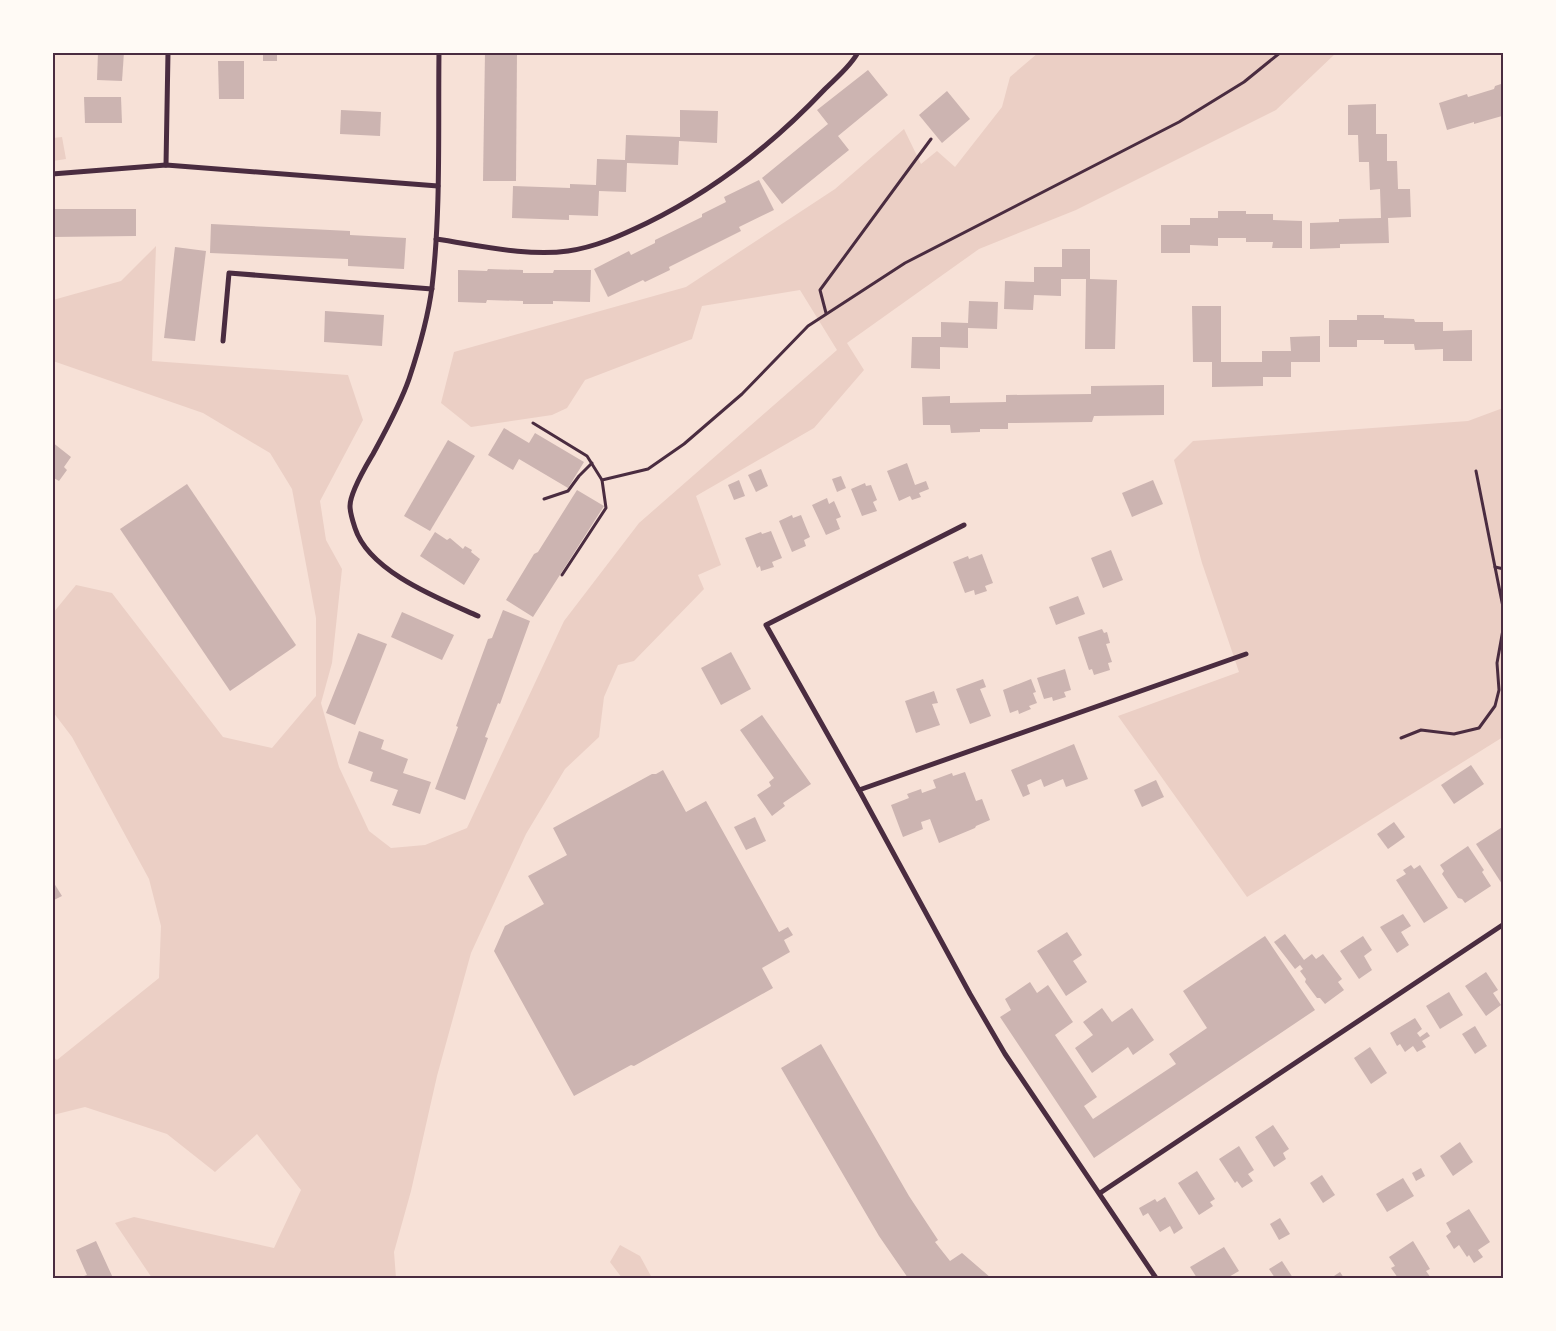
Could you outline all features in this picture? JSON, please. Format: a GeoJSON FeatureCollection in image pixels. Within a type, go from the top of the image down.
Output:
{"type":"FeatureCollection","features":[{"type":"Feature","properties":{"kind":"street"},"geometry":{"type":"LineString","coordinates":[[166,165],[168,52]]}},
{"type":"Feature","properties":{"kind":"street"},"geometry":{"type":"LineString","coordinates":[[439,52],[438,186],[432,289],[422,338],[408,381],[390,423],[359,479],[350,505],[356,530],[369,551],[398,576],[430,594],[478,616]]}},
{"type":"Feature","properties":{"kind":"street"},"geometry":{"type":"LineString","coordinates":[[436,239],[537,252],[566,251],[592,246],[624,234],[710,189],[748,161],[814,101],[858,52]]}},
{"type":"Feature","properties":{"kind":"street"},"geometry":{"type":"LineString","coordinates":[[52,174],[166,165],[438,186]]}},
{"type":"Feature","properties":{"kind":"street"},"geometry":{"type":"LineString","coordinates":[[223,341],[229,273],[432,289]]}},
{"type":"Feature","properties":{"kind":"street"},"geometry":{"type":"LineString","coordinates":[[964,525],[766,625],[1005,1054],[1156,1278]]}},
{"type":"Feature","properties":{"kind":"street"},"geometry":{"type":"LineString","coordinates":[[859,790],[1246,654]]}},
{"type":"Feature","properties":{"kind":"street"},"geometry":{"type":"LineString","coordinates":[[1100,1193],[1504,924]]}},
{"type":"Feature","properties":{"kind":"path"},"geometry":{"type":"LineString","coordinates":[[602,480],[648,468],[684,444],[742,394],[808,326],[905,263],[1179,122],[1244,82],[1281,52]]}},
{"type":"Feature","properties":{"kind":"path"},"geometry":{"type":"LineString","coordinates":[[826,314],[820,290],[931,139]]}},
{"type":"Feature","properties":{"kind":"path"},"geometry":{"type":"LineString","coordinates":[[533,423],[587,456],[602,480],[606,508],[562,575]]}},
{"type":"Feature","properties":{"kind":"path"},"geometry":{"type":"LineString","coordinates":[[544,499],[568,491],[592,463]]}},
{"type":"Feature","properties":{"kind":"path"},"geometry":{"type":"LineString","coordinates":[[1476,471],[1504,612]]}},
{"type":"Feature","properties":{"kind":"path"},"geometry":{"type":"LineString","coordinates":[[1495,567],[1504,568]]}},
{"type":"Feature","properties":{"kind":"path"},"geometry":{"type":"LineString","coordinates":[[1401,738],[1421,730],[1454,734],[1479,728],[1495,706],[1499,690],[1497,663],[1504,624]]}},
{"type":"Feature","properties":{"kind":"shaded area"},"geometry":{"type":"Polygon","coordinates":[[[1038,53],[1336,53],[1276,110],[1076,210],[979,249],[847,343],[864,370],[814,428],[696,496],[721,565],[698,575],[704,589],[634,661],[618,665],[604,697],[599,737],[565,769],[526,834],[471,953],[437,1076],[411,1191],[394,1252],[396,1278],[152,1278],[115,1223],[134,1217],[274,1248],[301,1190],[257,1134],[215,1172],[167,1134],[85,1107],[53,1115],[52,1056],[57,1060],[159,978],[161,926],[149,879],[72,737],[53,712],[53,613],[76,585],[112,593],[223,737],[272,748],[316,696],[316,618],[292,489],[270,453],[203,413],[53,361],[53,300],[121,281],[156,246],[152,361],[348,375],[363,420],[320,501],[326,540],[342,569],[332,663],[321,703],[339,767],[369,831],[391,848],[425,845],[467,828],[564,621],[639,523],[837,350],[800,290],[702,306],[692,339],[585,380],[567,408],[552,415],[471,427],[441,403],[454,352],[686,287],[835,189],[904,129],[921,164],[937,151],[955,167],[1002,107],[1010,77],[1038,53]]]}},
{"type":"Feature","properties":{"kind":"shaded area"},"geometry":{"type":"Polygon","coordinates":[[[62,137],[66,159],[53,161],[53,138],[62,137]]]}},
{"type":"Feature","properties":{"kind":"shaded area"},"geometry":{"type":"Polygon","coordinates":[[[1503,408],[1503,737],[1247,897],[1118,716],[1239,672],[1202,563],[1174,460],[1193,441],[1468,421],[1503,408]]]}},
{"type":"Feature","properties":{"kind":"shaded area"},"geometry":{"type":"Polygon","coordinates":[[[620,1245],[640,1256],[652,1278],[622,1278],[610,1262],[620,1245]]]}},
{"type":"Feature","properties":{"kind":"building"},"geometry":{"type":"Polygon","coordinates":[[[98,52],[124,52],[122,81],[97,80],[98,52]]]}},
{"type":"Feature","properties":{"kind":"building"},"geometry":{"type":"Polygon","coordinates":[[[263,52],[277,52],[277,61],[263,61],[263,52]]]}},
{"type":"Feature","properties":{"kind":"building"},"geometry":{"type":"Polygon","coordinates":[[[485,52],[517,52],[516,181],[483,181],[485,52]]]}},
{"type":"Feature","properties":{"kind":"building"},"geometry":{"type":"Polygon","coordinates":[[[218,61],[244,61],[244,99],[219,99],[218,61]]]}},
{"type":"Feature","properties":{"kind":"building"},"geometry":{"type":"Polygon","coordinates":[[[868,70],[888,95],[838,136],[849,150],[782,204],[762,178],[828,124],[817,110],[868,70]]]}},
{"type":"Feature","properties":{"kind":"building"},"geometry":{"type":"Polygon","coordinates":[[[1504,83],[1504,113],[1502,116],[1447,130],[1439,103],[1467,94],[1468,97],[1494,89],[1495,86],[1504,83]]]}},
{"type":"Feature","properties":{"kind":"building"},"geometry":{"type":"Polygon","coordinates":[[[947,91],[970,119],[942,143],[919,115],[947,91]]]}},
{"type":"Feature","properties":{"kind":"building"},"geometry":{"type":"Polygon","coordinates":[[[84,97],[121,97],[122,123],[85,123],[84,97]]]}},
{"type":"Feature","properties":{"kind":"building"},"geometry":{"type":"Polygon","coordinates":[[[1376,104],[1376,134],[1387,134],[1387,161],[1397,161],[1398,189],[1410,189],[1411,217],[1388,218],[1389,243],[1340,244],[1340,248],[1310,249],[1310,223],[1339,222],[1339,219],[1381,218],[1380,189],[1370,190],[1369,162],[1359,162],[1358,135],[1348,135],[1348,105],[1376,104]]]}},
{"type":"Feature","properties":{"kind":"building"},"geometry":{"type":"Polygon","coordinates":[[[341,110],[381,112],[380,136],[340,134],[341,110]]]}},
{"type":"Feature","properties":{"kind":"building"},"geometry":{"type":"Polygon","coordinates":[[[680,110],[718,111],[717,143],[679,141],[678,165],[627,163],[626,192],[599,191],[598,216],[569,215],[569,220],[512,218],[513,186],[570,188],[570,184],[596,185],[597,159],[625,160],[626,135],[680,137],[680,110]]]}},
{"type":"Feature","properties":{"kind":"building"},"geometry":{"type":"Polygon","coordinates":[[[759,180],[774,210],[739,227],[741,231],[669,267],[670,270],[645,282],[643,280],[608,297],[594,269],[629,251],[631,255],[655,243],[655,240],[702,217],[702,214],[726,202],[724,197],[759,180]]]}},
{"type":"Feature","properties":{"kind":"building"},"geometry":{"type":"Polygon","coordinates":[[[52,209],[136,209],[136,236],[52,237],[52,209]]]}},
{"type":"Feature","properties":{"kind":"building"},"geometry":{"type":"Polygon","coordinates":[[[1218,211],[1246,211],[1246,214],[1273,214],[1273,220],[1302,221],[1302,248],[1272,248],[1273,242],[1246,242],[1246,238],[1218,238],[1218,246],[1190,245],[1190,253],[1161,253],[1161,225],[1190,225],[1190,218],[1218,218],[1218,211]]]}},
{"type":"Feature","properties":{"kind":"building"},"geometry":{"type":"Polygon","coordinates":[[[211,224],[350,231],[350,235],[406,238],[404,269],[348,266],[348,259],[210,253],[211,224]]]}},
{"type":"Feature","properties":{"kind":"building"},"geometry":{"type":"Polygon","coordinates":[[[175,247],[206,251],[195,341],[164,338],[175,247]]]}},
{"type":"Feature","properties":{"kind":"building"},"geometry":{"type":"Polygon","coordinates":[[[1062,249],[1090,249],[1090,279],[1117,280],[1115,349],[1085,349],[1086,279],[1061,279],[1061,296],[1034,295],[1033,310],[1004,309],[1005,281],[1034,282],[1034,267],[1062,267],[1062,249]]]}},
{"type":"Feature","properties":{"kind":"building"},"geometry":{"type":"Polygon","coordinates":[[[488,269],[523,270],[523,273],[553,273],[554,270],[591,270],[590,302],[553,301],[553,304],[523,304],[523,301],[487,300],[486,303],[458,302],[458,270],[487,271],[488,269]]]}},
{"type":"Feature","properties":{"kind":"building"},"geometry":{"type":"Polygon","coordinates":[[[969,301],[998,302],[997,329],[968,328],[968,348],[940,347],[940,369],[911,368],[912,337],[941,337],[941,322],[968,323],[969,301]]]}},
{"type":"Feature","properties":{"kind":"building"},"geometry":{"type":"Polygon","coordinates":[[[1192,306],[1221,306],[1221,362],[1262,362],[1262,351],[1291,351],[1290,337],[1320,336],[1320,362],[1291,362],[1291,377],[1263,377],[1263,386],[1212,387],[1212,362],[1193,362],[1192,306]]]}},
{"type":"Feature","properties":{"kind":"building"},"geometry":{"type":"Polygon","coordinates":[[[325,311],[384,315],[382,346],[324,342],[325,311]]]}},
{"type":"Feature","properties":{"kind":"building"},"geometry":{"type":"Polygon","coordinates":[[[1357,315],[1384,315],[1384,318],[1414,319],[1415,322],[1443,322],[1443,331],[1472,330],[1472,361],[1443,361],[1443,349],[1415,350],[1414,344],[1384,344],[1384,340],[1357,340],[1357,347],[1329,347],[1329,320],[1357,320],[1357,315]]]}},
{"type":"Feature","properties":{"kind":"building"},"geometry":{"type":"Polygon","coordinates":[[[1164,385],[1164,415],[1094,416],[1092,422],[1008,423],[1008,429],[980,429],[980,432],[951,433],[950,425],[923,425],[922,397],[950,396],[950,403],[1006,402],[1006,395],[1091,394],[1091,386],[1164,385]]]}},
{"type":"Feature","properties":{"kind":"building"},"geometry":{"type":"Polygon","coordinates":[[[504,428],[529,443],[535,433],[584,462],[568,488],[519,459],[513,470],[488,455],[504,428]]]}},
{"type":"Feature","properties":{"kind":"building"},"geometry":{"type":"Polygon","coordinates":[[[448,440],[475,456],[430,531],[404,516],[448,440]]]}},
{"type":"Feature","properties":{"kind":"building"},"geometry":{"type":"Polygon","coordinates":[[[52,442],[71,457],[64,467],[67,470],[59,481],[52,477],[52,442]]]}},
{"type":"Feature","properties":{"kind":"building"},"geometry":{"type":"Polygon","coordinates":[[[907,463],[915,485],[926,481],[929,489],[919,493],[921,497],[912,500],[910,496],[899,501],[887,471],[907,463]]]}},
{"type":"Feature","properties":{"kind":"building"},"geometry":{"type":"Polygon","coordinates":[[[761,469],[768,486],[756,492],[748,475],[761,469]]]}},
{"type":"Feature","properties":{"kind":"building"},"geometry":{"type":"Polygon","coordinates":[[[841,476],[846,488],[837,492],[832,479],[841,476]]]}},
{"type":"Feature","properties":{"kind":"building"},"geometry":{"type":"Polygon","coordinates":[[[739,480],[745,496],[734,500],[728,485],[739,480]]]}},
{"type":"Feature","properties":{"kind":"building"},"geometry":{"type":"Polygon","coordinates":[[[1153,480],[1163,504],[1132,517],[1122,493],[1153,480]]]}},
{"type":"Feature","properties":{"kind":"building"},"geometry":{"type":"Polygon","coordinates":[[[865,483],[866,486],[871,485],[877,500],[873,502],[877,511],[862,516],[851,489],[865,483]]]}},
{"type":"Feature","properties":{"kind":"building"},"geometry":{"type":"Polygon","coordinates":[[[187,484],[296,645],[230,691],[120,529],[187,484]]]}},
{"type":"Feature","properties":{"kind":"building"},"geometry":{"type":"Polygon","coordinates":[[[577,490],[604,506],[533,617],[506,600],[577,490]]]}},
{"type":"Feature","properties":{"kind":"building"},"geometry":{"type":"Polygon","coordinates":[[[827,498],[829,504],[834,501],[841,517],[836,519],[840,529],[826,535],[812,505],[827,498]]]}},
{"type":"Feature","properties":{"kind":"building"},"geometry":{"type":"Polygon","coordinates":[[[792,515],[793,518],[801,515],[810,537],[804,540],[806,546],[792,552],[779,521],[792,515]]]}},
{"type":"Feature","properties":{"kind":"building"},"geometry":{"type":"Polygon","coordinates":[[[771,531],[782,558],[772,562],[774,567],[761,571],[760,566],[757,568],[745,538],[761,532],[762,534],[771,531]]]}},
{"type":"Feature","properties":{"kind":"building"},"geometry":{"type":"Polygon","coordinates":[[[435,532],[447,540],[450,538],[463,549],[465,546],[472,550],[471,552],[480,559],[464,585],[420,556],[435,532]]]}},
{"type":"Feature","properties":{"kind":"building"},"geometry":{"type":"Polygon","coordinates":[[[1111,550],[1123,580],[1103,588],[1091,558],[1111,550]]]}},
{"type":"Feature","properties":{"kind":"building"},"geometry":{"type":"Polygon","coordinates":[[[982,554],[993,583],[985,586],[987,591],[975,595],[974,590],[965,593],[953,562],[968,556],[969,559],[982,554]]]}},
{"type":"Feature","properties":{"kind":"building"},"geometry":{"type":"Polygon","coordinates":[[[1078,596],[1085,614],[1056,625],[1049,607],[1078,596]]]}},
{"type":"Feature","properties":{"kind":"building"},"geometry":{"type":"Polygon","coordinates":[[[503,610],[530,621],[500,704],[498,703],[485,737],[488,738],[465,800],[435,789],[488,639],[492,638],[503,610]]]}},
{"type":"Feature","properties":{"kind":"building"},"geometry":{"type":"Polygon","coordinates":[[[402,612],[454,635],[442,660],[391,637],[402,612]]]}},
{"type":"Feature","properties":{"kind":"building"},"geometry":{"type":"Polygon","coordinates":[[[1102,629],[1104,633],[1107,632],[1110,643],[1106,644],[1112,662],[1108,663],[1110,670],[1094,675],[1092,669],[1089,670],[1078,637],[1102,629]]]}},
{"type":"Feature","properties":{"kind":"building"},"geometry":{"type":"Polygon","coordinates":[[[358,633],[387,644],[355,725],[326,713],[358,633]]]}},
{"type":"Feature","properties":{"kind":"building"},"geometry":{"type":"Polygon","coordinates":[[[731,652],[751,689],[721,705],[701,668],[731,652]]]}},
{"type":"Feature","properties":{"kind":"building"},"geometry":{"type":"Polygon","coordinates":[[[1065,669],[1071,690],[1064,692],[1066,697],[1053,701],[1052,697],[1044,699],[1037,678],[1065,669]]]}},
{"type":"Feature","properties":{"kind":"building"},"geometry":{"type":"Polygon","coordinates":[[[983,679],[986,687],[980,689],[991,716],[970,724],[956,689],[983,679]]]}},
{"type":"Feature","properties":{"kind":"building"},"geometry":{"type":"Polygon","coordinates":[[[1031,679],[1036,692],[1033,693],[1037,703],[1029,706],[1031,709],[1019,714],[1018,710],[1010,713],[1003,690],[1031,679]]]}},
{"type":"Feature","properties":{"kind":"building"},"geometry":{"type":"Polygon","coordinates":[[[934,691],[938,703],[932,704],[940,725],[916,733],[905,701],[934,691]]]}},
{"type":"Feature","properties":{"kind":"building"},"geometry":{"type":"Polygon","coordinates":[[[762,715],[811,784],[783,803],[785,806],[772,816],[757,795],[771,786],[769,782],[774,778],[740,730],[762,715]]]}},
{"type":"Feature","properties":{"kind":"building"},"geometry":{"type":"Polygon","coordinates":[[[359,731],[384,740],[381,749],[408,759],[403,773],[431,782],[420,814],[392,805],[398,790],[370,781],[373,772],[348,763],[359,731]]]}},
{"type":"Feature","properties":{"kind":"building"},"geometry":{"type":"Polygon","coordinates":[[[1074,744],[1088,779],[1066,787],[1063,779],[1044,787],[1041,779],[1027,785],[1030,794],[1023,797],[1011,770],[1074,744]]]}},
{"type":"Feature","properties":{"kind":"building"},"geometry":{"type":"Polygon","coordinates":[[[1471,765],[1484,784],[1454,804],[1441,785],[1471,765]]]}},
{"type":"Feature","properties":{"kind":"building"},"geometry":{"type":"Polygon","coordinates":[[[663,770],[686,812],[706,801],[779,932],[788,927],[793,935],[784,940],[790,952],[762,968],[773,988],[634,1066],[631,1065],[574,1096],[494,951],[505,926],[544,904],[528,876],[567,855],[553,828],[652,774],[663,770]]]}},
{"type":"Feature","properties":{"kind":"building"},"geometry":{"type":"Polygon","coordinates":[[[965,772],[976,801],[982,799],[990,820],[939,843],[930,819],[921,822],[923,829],[903,837],[891,805],[909,798],[907,794],[921,789],[922,793],[936,788],[933,780],[952,773],[953,776],[965,772]]]}},
{"type":"Feature","properties":{"kind":"building"},"geometry":{"type":"Polygon","coordinates":[[[1156,780],[1164,797],[1142,807],[1134,790],[1156,780]]]}},
{"type":"Feature","properties":{"kind":"building"},"geometry":{"type":"Polygon","coordinates":[[[755,817],[766,841],[746,850],[734,827],[755,817]]]}},
{"type":"Feature","properties":{"kind":"building"},"geometry":{"type":"Polygon","coordinates":[[[1394,822],[1405,837],[1388,849],[1377,834],[1394,822]]]}},
{"type":"Feature","properties":{"kind":"building"},"geometry":{"type":"Polygon","coordinates":[[[1504,826],[1504,887],[1476,844],[1504,826]]]}},
{"type":"Feature","properties":{"kind":"building"},"geometry":{"type":"Polygon","coordinates":[[[1468,846],[1484,870],[1482,872],[1491,886],[1465,903],[1462,899],[1458,898],[1442,874],[1444,871],[1440,865],[1468,846]]]}},
{"type":"Feature","properties":{"kind":"building"},"geometry":{"type":"Polygon","coordinates":[[[1411,865],[1414,869],[1420,865],[1448,908],[1424,923],[1396,880],[1406,874],[1403,870],[1411,865]]]}},
{"type":"Feature","properties":{"kind":"building"},"geometry":{"type":"Polygon","coordinates":[[[52,880],[62,896],[52,901],[52,880]]]}},
{"type":"Feature","properties":{"kind":"building"},"geometry":{"type":"Polygon","coordinates":[[[1403,914],[1411,926],[1401,932],[1409,945],[1397,953],[1380,927],[1403,914]]]}},
{"type":"Feature","properties":{"kind":"building"},"geometry":{"type":"Polygon","coordinates":[[[1067,932],[1082,955],[1073,961],[1087,982],[1066,996],[1037,951],[1067,932]]]}},
{"type":"Feature","properties":{"kind":"building"},"geometry":{"type":"Polygon","coordinates":[[[1285,934],[1304,960],[1312,954],[1316,959],[1323,954],[1342,979],[1338,982],[1344,990],[1325,1004],[1320,998],[1317,998],[1305,982],[1306,979],[1300,971],[1303,969],[1300,965],[1295,969],[1274,942],[1285,934]]]}},
{"type":"Feature","properties":{"kind":"building"},"geometry":{"type":"Polygon","coordinates":[[[1265,936],[1315,1010],[1094,1158],[1000,1017],[1011,1010],[1005,999],[1030,982],[1037,993],[1048,985],[1073,1022],[1055,1035],[1097,1097],[1084,1106],[1093,1119],[1176,1064],[1169,1054],[1207,1028],[1183,991],[1265,936]]]}},
{"type":"Feature","properties":{"kind":"building"},"geometry":{"type":"Polygon","coordinates":[[[1363,936],[1372,950],[1364,956],[1372,970],[1359,979],[1340,951],[1363,936]]]}},
{"type":"Feature","properties":{"kind":"building"},"geometry":{"type":"Polygon","coordinates":[[[1486,972],[1498,990],[1493,993],[1501,1005],[1486,1016],[1465,986],[1486,972]]]}},
{"type":"Feature","properties":{"kind":"building"},"geometry":{"type":"Polygon","coordinates":[[[1449,992],[1463,1015],[1440,1029],[1426,1006],[1449,992]]]}},
{"type":"Feature","properties":{"kind":"building"},"geometry":{"type":"Polygon","coordinates":[[[1102,1008],[1112,1022],[1132,1008],[1154,1040],[1133,1055],[1128,1047],[1092,1073],[1075,1048],[1093,1035],[1083,1022],[1102,1008]]]}},
{"type":"Feature","properties":{"kind":"building"},"geometry":{"type":"Polygon","coordinates":[[[1415,1018],[1422,1029],[1417,1033],[1420,1037],[1427,1032],[1430,1036],[1422,1041],[1426,1047],[1417,1052],[1413,1046],[1405,1052],[1400,1044],[1397,1046],[1390,1033],[1415,1018]]]}},
{"type":"Feature","properties":{"kind":"building"},"geometry":{"type":"Polygon","coordinates":[[[1475,1026],[1487,1046],[1475,1054],[1462,1034],[1475,1026]]]}},
{"type":"Feature","properties":{"kind":"building"},"geometry":{"type":"Polygon","coordinates":[[[821,1044],[909,1196],[938,1240],[935,1242],[950,1261],[962,1253],[991,1278],[908,1278],[879,1236],[781,1068],[821,1044]]]}},
{"type":"Feature","properties":{"kind":"building"},"geometry":{"type":"Polygon","coordinates":[[[1370,1047],[1387,1073],[1371,1084],[1354,1058],[1370,1047]]]}},
{"type":"Feature","properties":{"kind":"building"},"geometry":{"type":"Polygon","coordinates":[[[1273,1125],[1289,1149],[1283,1153],[1286,1159],[1274,1167],[1255,1137],[1273,1125]]]}},
{"type":"Feature","properties":{"kind":"building"},"geometry":{"type":"Polygon","coordinates":[[[1460,1142],[1473,1162],[1453,1176],[1440,1156],[1460,1142]]]}},
{"type":"Feature","properties":{"kind":"building"},"geometry":{"type":"Polygon","coordinates":[[[1239,1146],[1254,1170],[1248,1174],[1253,1181],[1242,1188],[1237,1181],[1235,1183],[1219,1159],[1239,1146]]]}},
{"type":"Feature","properties":{"kind":"building"},"geometry":{"type":"Polygon","coordinates":[[[1421,1168],[1425,1176],[1416,1181],[1412,1173],[1421,1168]]]}},
{"type":"Feature","properties":{"kind":"building"},"geometry":{"type":"Polygon","coordinates":[[[1197,1171],[1215,1199],[1210,1202],[1213,1206],[1199,1215],[1178,1183],[1197,1171]]]}},
{"type":"Feature","properties":{"kind":"building"},"geometry":{"type":"Polygon","coordinates":[[[1322,1175],[1335,1195],[1323,1203],[1310,1183],[1322,1175]]]}},
{"type":"Feature","properties":{"kind":"building"},"geometry":{"type":"Polygon","coordinates":[[[1403,1178],[1414,1196],[1387,1212],[1376,1194],[1403,1178]]]}},
{"type":"Feature","properties":{"kind":"building"},"geometry":{"type":"Polygon","coordinates":[[[1165,1197],[1183,1228],[1174,1234],[1170,1226],[1160,1232],[1148,1213],[1143,1216],[1139,1208],[1155,1199],[1157,1202],[1165,1197]]]}},
{"type":"Feature","properties":{"kind":"building"},"geometry":{"type":"Polygon","coordinates":[[[1469,1209],[1490,1242],[1478,1250],[1483,1257],[1474,1263],[1469,1255],[1467,1257],[1459,1245],[1454,1249],[1446,1236],[1451,1232],[1446,1223],[1469,1209]]]}},
{"type":"Feature","properties":{"kind":"building"},"geometry":{"type":"Polygon","coordinates":[[[1280,1218],[1290,1234],[1279,1240],[1270,1224],[1280,1218]]]}},
{"type":"Feature","properties":{"kind":"building"},"geometry":{"type":"Polygon","coordinates":[[[96,1241],[113,1278],[81,1277],[87,1275],[76,1250],[96,1241]]]}},
{"type":"Feature","properties":{"kind":"building"},"geometry":{"type":"Polygon","coordinates":[[[1413,1241],[1430,1269],[1426,1271],[1431,1278],[1398,1278],[1391,1268],[1395,1266],[1389,1257],[1413,1241]]]}},
{"type":"Feature","properties":{"kind":"building"},"geometry":{"type":"Polygon","coordinates":[[[1224,1247],[1239,1271],[1227,1278],[1197,1278],[1190,1267],[1224,1247]]]}},
{"type":"Feature","properties":{"kind":"building"},"geometry":{"type":"Polygon","coordinates":[[[1282,1261],[1293,1278],[1275,1278],[1269,1269],[1282,1261]]]}},
{"type":"Feature","properties":{"kind":"building"},"geometry":{"type":"Polygon","coordinates":[[[1340,1272],[1344,1278],[1331,1278],[1340,1272]]]}}]}
